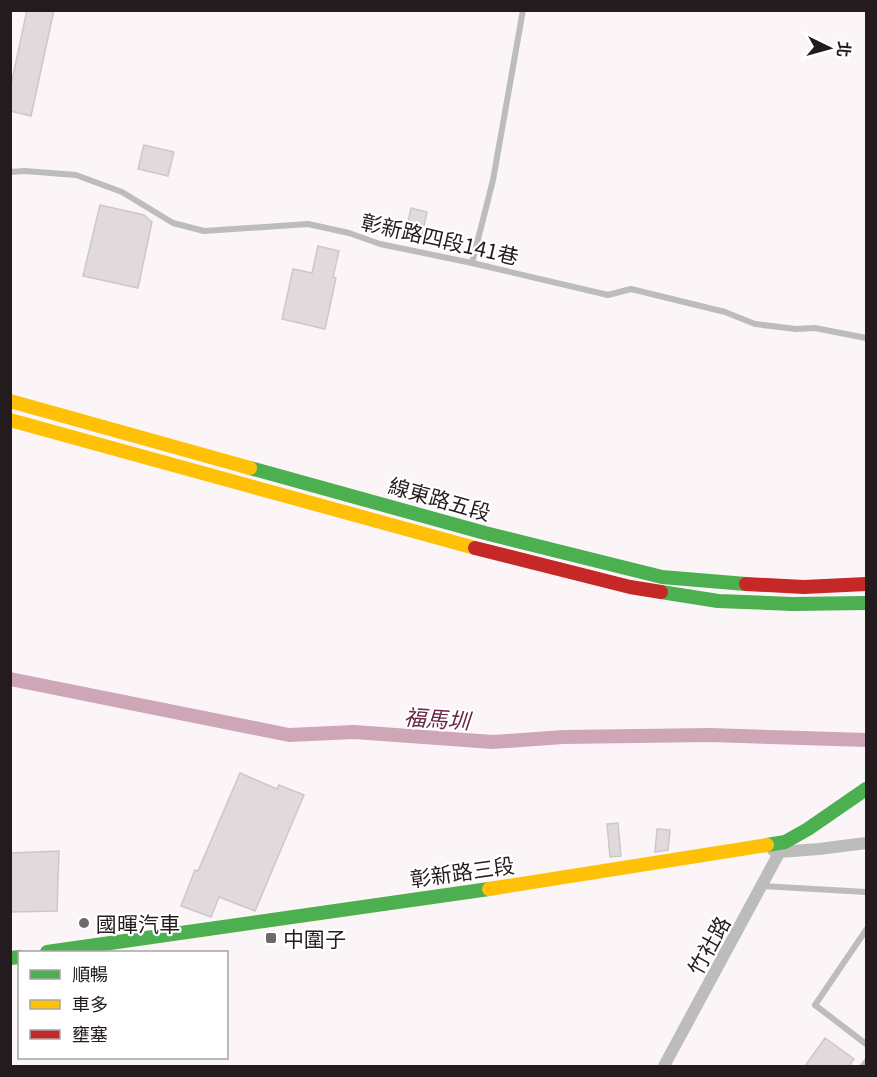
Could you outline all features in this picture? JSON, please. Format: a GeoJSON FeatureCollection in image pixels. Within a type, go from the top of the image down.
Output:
{"type":"FeatureCollection","features":[{"type":"Feature","properties":{"kind":"main road","name":"線東路五段"},"geometry":{"type":"LineString","coordinates":[[10,401],[485,533],[662,577],[804,587],[867,584]]}},
{"type":"Feature","properties":{"kind":"main road","name":"線東路五段"},"geometry":{"type":"LineString","coordinates":[[10,420],[492,553],[630,588],[718,601],[867,603]]}},
{"type":"Feature","properties":{"kind":"main road","name":"彰新路三段"},"geometry":{"type":"LineString","coordinates":[[54,951],[523,884],[757,847],[782,847],[867,789]]}},
{"type":"Feature","properties":{"kind":"street"},"geometry":{"type":"LineString","coordinates":[[782,847],[819,849],[867,843]]}},
{"type":"Feature","properties":{"kind":"street","name":"竹社路"},"geometry":{"type":"LineString","coordinates":[[664,1066],[782,847]]}},
{"type":"Feature","properties":{"kind":"lane"},"geometry":{"type":"LineString","coordinates":[[472,263],[493,180],[523,10]]}},
{"type":"Feature","properties":{"kind":"lane","name":"彰新路四段141巷"},"geometry":{"type":"LineString","coordinates":[[10,172],[76,175],[122,192],[173,223],[204,231],[308,224],[380,243],[608,295],[631,289],[725,312],[755,324],[796,329],[815,328],[867,338]]}},
{"type":"Feature","properties":{"kind":"lane"},"geometry":{"type":"LineString","coordinates":[[762,886],[867,892]]}},
{"type":"Feature","properties":{"kind":"lane"},"geometry":{"type":"LineString","coordinates":[[867,930],[815,1005],[867,1044]]}},
{"type":"Feature","properties":{"kind":"lane"},"geometry":{"type":"LineString","coordinates":[[863,1066],[867,1062]]}},
{"type":"Feature","properties":{"kind":"building"},"geometry":{"type":"Polygon","coordinates":[[[27,10],[54,10],[31,116],[10,111],[10,90],[27,10]]]}},
{"type":"Feature","properties":{"kind":"building"},"geometry":{"type":"Polygon","coordinates":[[[144,145],[174,152],[168,176],[138,169],[144,145]]]}},
{"type":"Feature","properties":{"kind":"building"},"geometry":{"type":"Polygon","coordinates":[[[100,205],[144,215],[152,222],[138,288],[83,276],[100,205]]]}},
{"type":"Feature","properties":{"kind":"building"},"geometry":{"type":"Polygon","coordinates":[[[411,208],[427,212],[422,235],[406,231],[411,208]]]}},
{"type":"Feature","properties":{"kind":"building"},"geometry":{"type":"Polygon","coordinates":[[[318,246],[339,251],[333,277],[336,278],[325,329],[282,319],[293,269],[312,273],[318,246]]]}},
{"type":"Feature","properties":{"kind":"building"},"geometry":{"type":"Polygon","coordinates":[[[240,773],[277,789],[279,785],[304,795],[255,911],[219,897],[211,917],[181,906],[195,870],[198,871],[240,773]]]}},
{"type":"Feature","properties":{"kind":"building"},"geometry":{"type":"Polygon","coordinates":[[[618,823],[621,856],[610,857],[607,824],[618,823]]]}},
{"type":"Feature","properties":{"kind":"building"},"geometry":{"type":"Polygon","coordinates":[[[657,829],[670,830],[668,850],[655,852],[657,829]]]}},
{"type":"Feature","properties":{"kind":"building"},"geometry":{"type":"Polygon","coordinates":[[[59,851],[57,911],[10,912],[10,853],[59,851]]]}},
{"type":"Feature","properties":{"kind":"building"},"geometry":{"type":"Polygon","coordinates":[[[825,1038],[854,1059],[849,1066],[805,1066],[825,1038]]]}},
{"type":"Feature","properties":{"kind":"waterway","name":"福馬圳"},"geometry":{"type":"LineString","coordinates":[[10,679],[289,735],[354,732],[493,742],[563,737],[710,735],[866,740]]}},
{"type":"Feature","properties":{"kind":"traffic: fast"},"geometry":{"type":"LineString","coordinates":[[250,468],[485,533],[662,577],[746,584]]}},
{"type":"Feature","properties":{"kind":"traffic: fast"},"geometry":{"type":"LineString","coordinates":[[661,592],[718,601],[792,604],[866,603]]}},
{"type":"Feature","properties":{"kind":"traffic: fast"},"geometry":{"type":"LineString","coordinates":[[767,845],[785,842],[808,829],[866,789]]}},
{"type":"Feature","properties":{"kind":"traffic: fast"},"geometry":{"type":"LineString","coordinates":[[54,951],[489,889]]}},
{"type":"Feature","properties":{"kind":"traffic: fast"},"geometry":{"type":"LineString","coordinates":[[10,958],[18,957]]}},
{"type":"Feature","properties":{"kind":"traffic: slow"},"geometry":{"type":"LineString","coordinates":[[10,401],[250,468]]}},
{"type":"Feature","properties":{"kind":"traffic: slow"},"geometry":{"type":"LineString","coordinates":[[10,420],[475,548]]}},
{"type":"Feature","properties":{"kind":"traffic: slow"},"geometry":{"type":"LineString","coordinates":[[489,889],[767,845]]}},
{"type":"Feature","properties":{"kind":"traffic: jam"},"geometry":{"type":"LineString","coordinates":[[475,548],[630,587],[661,592]]}},
{"type":"Feature","properties":{"kind":"traffic: jam"},"geometry":{"type":"LineString","coordinates":[[746,584],[804,587],[866,584]]}},
{"type":"Feature","properties":{"kind":"place","name":"國暉汽車"},"geometry":{"type":"Point","coordinates":[84,923]}},
{"type":"Feature","properties":{"kind":"place","name":"中圍子"},"geometry":{"type":"Point","coordinates":[271,938]}}]}
